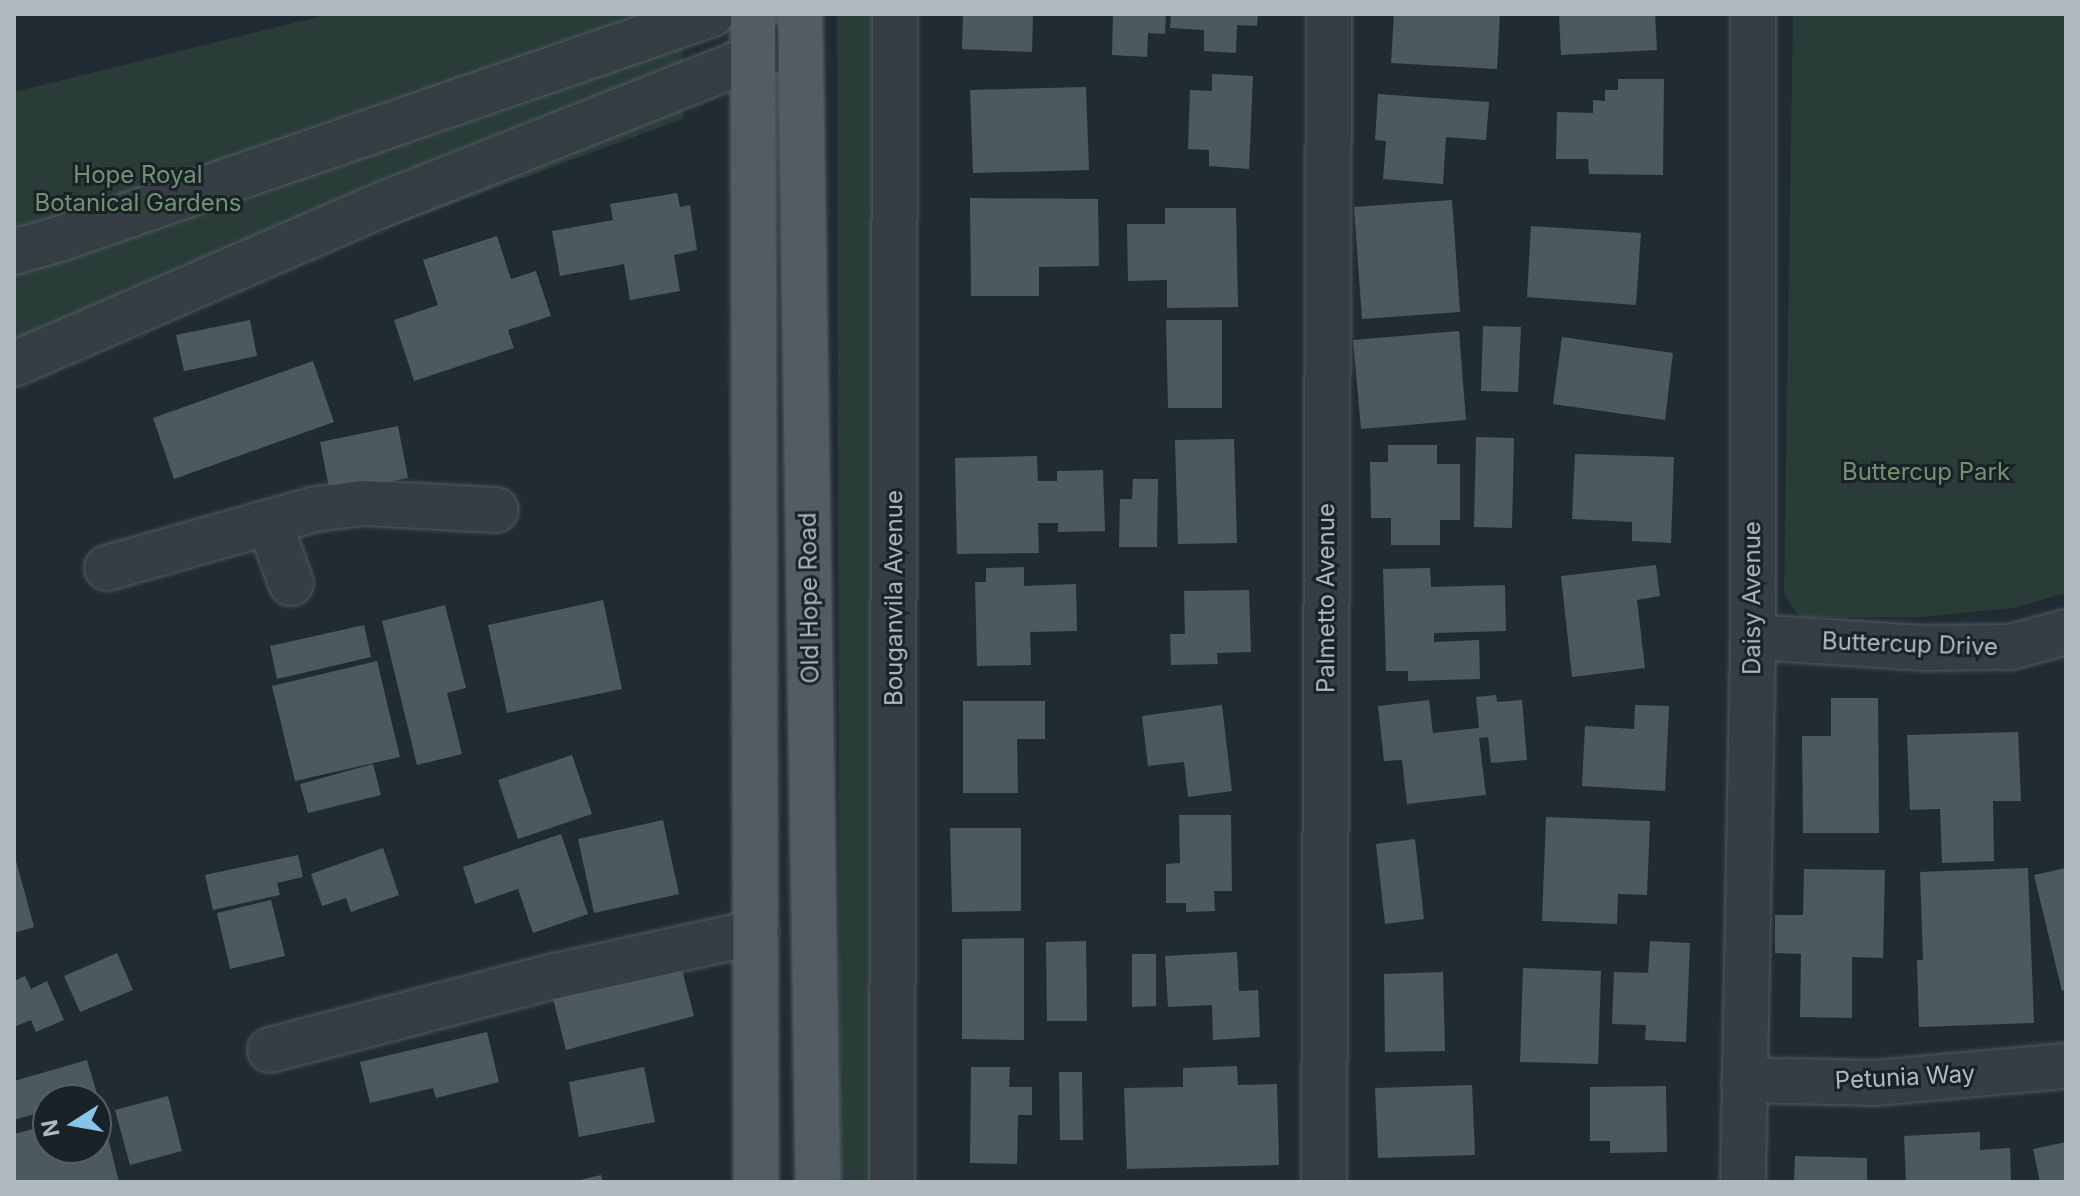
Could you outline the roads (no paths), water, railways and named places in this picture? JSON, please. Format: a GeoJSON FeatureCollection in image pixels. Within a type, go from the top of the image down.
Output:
{"type":"FeatureCollection","features":[{"type":"Feature","properties":{"kind":"main road"},"geometry":{"type":"LineString","coordinates":[[753,14],[756,1182]]}},
{"type":"Feature","properties":{"kind":"main road","name":"Old Hope Road"},"geometry":{"type":"LineString","coordinates":[[800,26],[818,1182]]}},
{"type":"Feature","properties":{"kind":"street"},"geometry":{"type":"LineString","coordinates":[[14,252],[712,14]]}},
{"type":"Feature","properties":{"kind":"street","name":"Bouganvila Avenue"},"geometry":{"type":"LineString","coordinates":[[892,1182],[895,14]]}},
{"type":"Feature","properties":{"kind":"street","name":"Palmetto Avenue"},"geometry":{"type":"LineString","coordinates":[[1324,1182],[1329,14]]}},
{"type":"Feature","properties":{"kind":"street","name":"Daisy Avenue"},"geometry":{"type":"LineString","coordinates":[[1743,1182],[1753,637],[1753,14]]}},
{"type":"Feature","properties":{"kind":"street"},"geometry":{"type":"LineString","coordinates":[[14,364],[386,203],[753,57],[800,26]]}},
{"type":"Feature","properties":{"kind":"street"},"geometry":{"type":"LineString","coordinates":[[107,568],[316,509],[363,503],[496,510]]}},
{"type":"Feature","properties":{"kind":"street"},"geometry":{"type":"LineString","coordinates":[[269,522],[291,583]]}},
{"type":"Feature","properties":{"kind":"street","name":"Buttercup Drive"},"geometry":{"type":"LineString","coordinates":[[1753,637],[1922,648],[2011,647],[2066,632]]}},
{"type":"Feature","properties":{"kind":"street"},"geometry":{"type":"LineString","coordinates":[[270,1050],[555,976],[756,932]]}},
{"type":"Feature","properties":{"kind":"street","name":"Petunia Way"},"geometry":{"type":"LineString","coordinates":[[1744,1080],[1875,1083],[2066,1066]]}},
{"type":"Feature","properties":{"kind":"park label","name":"Hope Royal Botanical Gardens"},"geometry":{"type":"Point","coordinates":[138,189]}},
{"type":"Feature","properties":{"kind":"park label","name":"Buttercup Park"},"geometry":{"type":"Point","coordinates":[1926,472]}}]}
